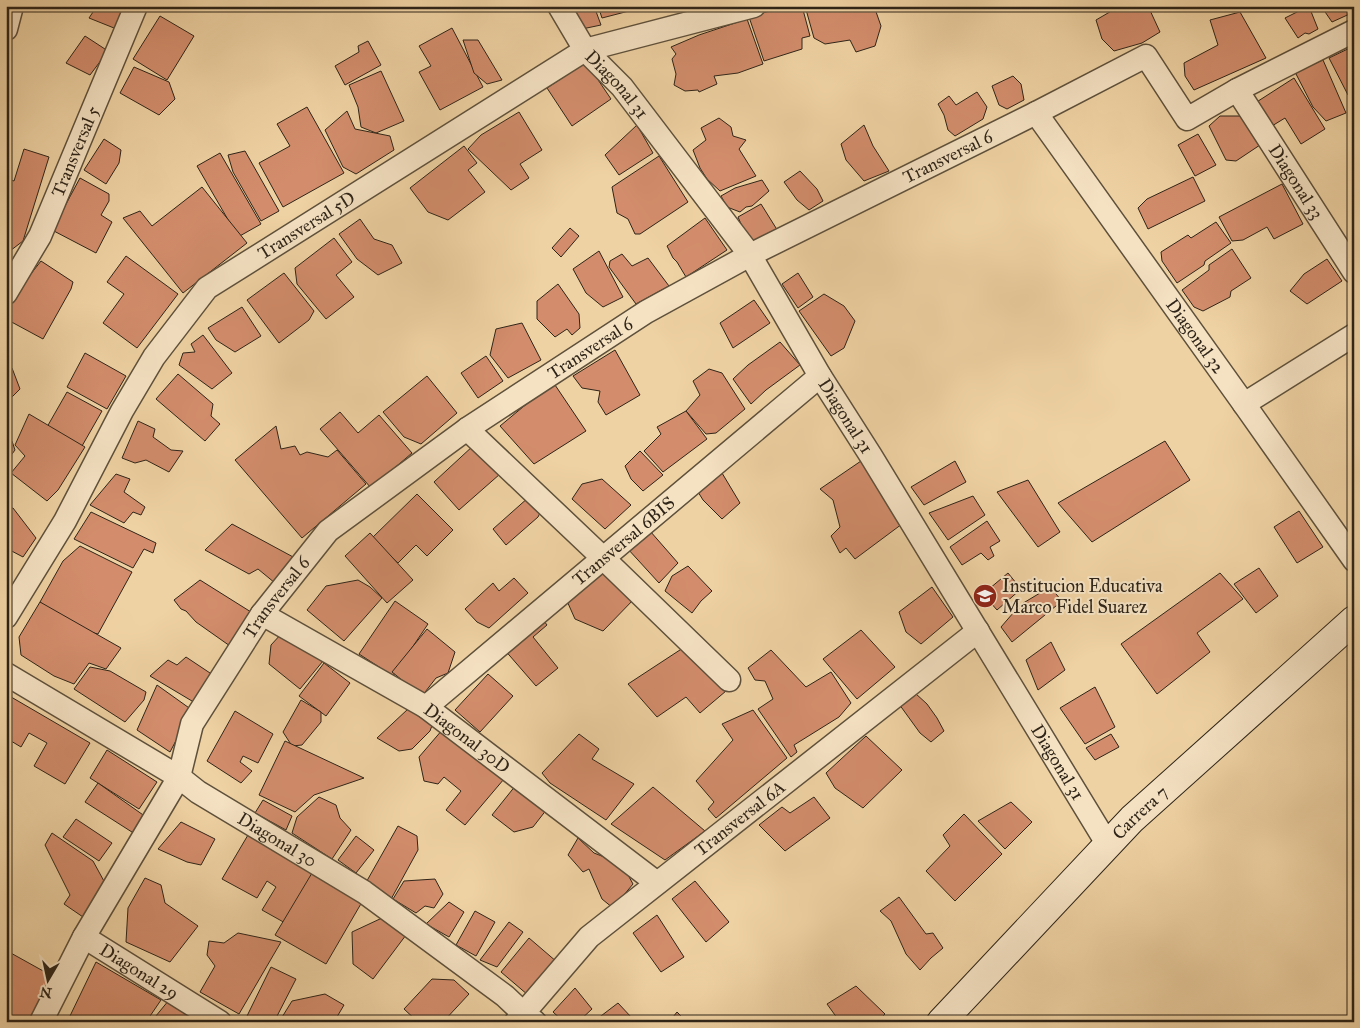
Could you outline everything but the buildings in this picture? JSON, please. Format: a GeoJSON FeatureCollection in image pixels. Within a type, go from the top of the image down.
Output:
{"type":"FeatureCollection","features":[{"type":"Feature","properties":{"kind":"main road","name":"Carrera 7"},"geometry":{"type":"LineString","coordinates":[[941,1022],[1132,819],[1354,620]]}},
{"type":"Feature","properties":{"kind":"street"},"geometry":{"type":"LineString","coordinates":[[6,29],[12,6]]}},
{"type":"Feature","properties":{"kind":"street","name":"Transversal 5"},"geometry":{"type":"LineString","coordinates":[[6,293],[40,236],[136,6]]}},
{"type":"Feature","properties":{"kind":"street","name":"Diagonal 31"},"geometry":{"type":"LineString","coordinates":[[559,6],[585,50],[622,87],[750,255],[820,376],[872,456],[1108,845]]}},
{"type":"Feature","properties":{"kind":"street","name":"Transversal 5D"},"geometry":{"type":"LineString","coordinates":[[6,617],[65,520],[122,412],[154,358],[207,288],[585,50],[754,6]]}},
{"type":"Feature","properties":{"kind":"street","name":"Transversal 6"},"geometry":{"type":"LineString","coordinates":[[41,1022],[84,937],[179,777],[192,724],[262,614],[328,531],[467,429],[646,312],[750,255],[1036,113],[1146,56],[1188,119],[1237,90],[1354,31]]}},
{"type":"Feature","properties":{"kind":"street","name":"Diagonal 33"},"geometry":{"type":"LineString","coordinates":[[1237,90],[1354,272]]}},
{"type":"Feature","properties":{"kind":"street","name":"Diagonal 32"},"geometry":{"type":"LineString","coordinates":[[1036,113],[1354,560]]}},
{"type":"Feature","properties":{"kind":"street"},"geometry":{"type":"LineString","coordinates":[[1244,404],[1354,335]]}},
{"type":"Feature","properties":{"kind":"street","name":"Transversal 6BIS"},"geometry":{"type":"LineString","coordinates":[[426,707],[820,376]]}},
{"type":"Feature","properties":{"kind":"street"},"geometry":{"type":"LineString","coordinates":[[467,429],[729,680]]}},
{"type":"Feature","properties":{"kind":"street","name":"Diagonal 30D"},"geometry":{"type":"LineString","coordinates":[[262,614],[426,707],[657,883]]}},
{"type":"Feature","properties":{"kind":"street","name":"Transversal 6A"},"geometry":{"type":"LineString","coordinates":[[525,1019],[589,937],[978,631]]}},
{"type":"Feature","properties":{"kind":"street","name":"Diagonal 30"},"geometry":{"type":"LineString","coordinates":[[6,674],[179,777],[198,792],[364,892],[506,996],[525,1019]]}},
{"type":"Feature","properties":{"kind":"street","name":"Diagonal 29"},"geometry":{"type":"LineString","coordinates":[[84,937],[220,1022]]}},
{"type":"Feature","properties":{"kind":"place","name":"Institucion Educativa Marco Fidel Suarez"},"geometry":{"type":"Point","coordinates":[985,596]}}]}
